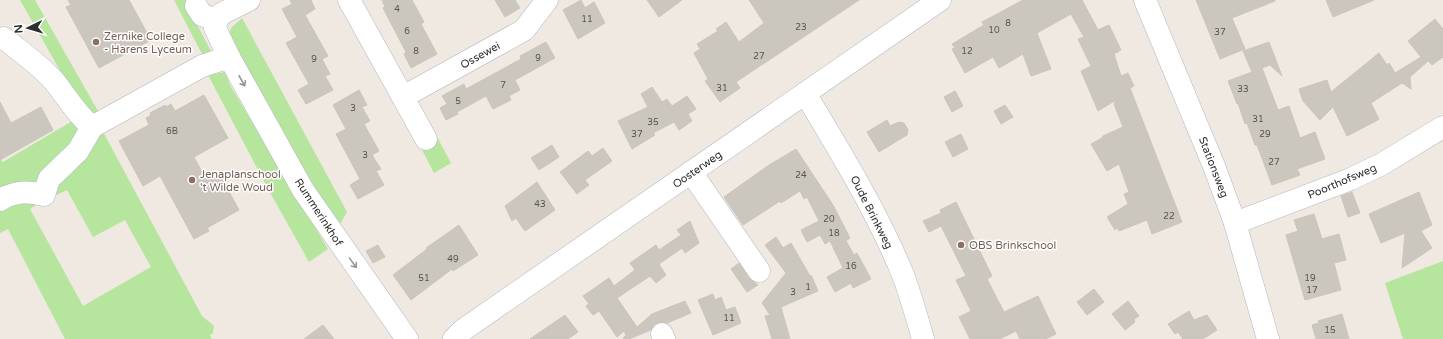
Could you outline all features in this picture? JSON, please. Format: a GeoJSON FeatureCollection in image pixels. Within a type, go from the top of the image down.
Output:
{"type":"FeatureCollection","features":[{"type":"Feature","properties":{"kind":"street"},"geometry":{"type":"LineString","coordinates":[[196,6],[202,15],[216,20],[221,14],[249,0]]}},
{"type":"Feature","properties":{"kind":"street"},"geometry":{"type":"LineString","coordinates":[[350,0],[426,139]]}},
{"type":"Feature","properties":{"kind":"street","name":"Ossewei"},"geometry":{"type":"LineString","coordinates":[[403,97],[524,30],[547,0]]}},
{"type":"Feature","properties":{"kind":"street","name":"Oosterweg"},"geometry":{"type":"LineString","coordinates":[[454,339],[463,330],[940,0]]}},
{"type":"Feature","properties":{"kind":"street","name":"Stationsweg"},"geometry":{"type":"LineString","coordinates":[[1145,0],[1214,166],[1235,223],[1268,339]]}},
{"type":"Feature","properties":{"kind":"street","name":"Rummerinkhof"},"geometry":{"type":"LineString","coordinates":[[216,20],[215,28],[228,57],[303,190],[407,339]]}},
{"type":"Feature","properties":{"kind":"street"},"geometry":{"type":"LineString","coordinates":[[4,38],[30,59],[53,81],[80,117],[92,127]]}},
{"type":"Feature","properties":{"kind":"street"},"geometry":{"type":"LineString","coordinates":[[0,200],[16,193],[23,192],[44,195],[49,179],[78,151],[92,127],[202,66],[228,57]]}},
{"type":"Feature","properties":{"kind":"street","name":"Oude Brinkweg"},"geometry":{"type":"LineString","coordinates":[[805,93],[866,198],[886,238],[903,275],[923,339]]}},
{"type":"Feature","properties":{"kind":"street","name":"Poorthofsweg"},"geometry":{"type":"LineString","coordinates":[[1235,223],[1351,179],[1382,164],[1443,127]]}},
{"type":"Feature","properties":{"kind":"street"},"geometry":{"type":"LineString","coordinates":[[691,172],[758,271]]}},
{"type":"Feature","properties":{"kind":"green space"},"geometry":{"type":"Polygon","coordinates":[[[20,0],[35,0],[98,111],[90,116],[83,111],[20,0]]]}},
{"type":"Feature","properties":{"kind":"green space"},"geometry":{"type":"Polygon","coordinates":[[[174,0],[188,0],[194,19],[212,53],[204,58],[174,0]]]}},
{"type":"Feature","properties":{"kind":"green space"},"geometry":{"type":"Polygon","coordinates":[[[242,18],[347,212],[340,224],[336,227],[229,35],[231,28],[242,18]]]}},
{"type":"Feature","properties":{"kind":"green space"},"geometry":{"type":"Polygon","coordinates":[[[225,72],[230,85],[328,249],[309,262],[267,187],[208,75],[225,72]]]}},
{"type":"Feature","properties":{"kind":"green space"},"geometry":{"type":"Polygon","coordinates":[[[74,120],[80,130],[40,187],[0,196],[0,159],[3,162],[74,120]]]}},
{"type":"Feature","properties":{"kind":"green space"},"geometry":{"type":"Polygon","coordinates":[[[101,128],[202,316],[214,326],[213,333],[210,335],[212,339],[65,339],[8,229],[0,233],[0,205],[5,202],[39,203],[30,209],[83,306],[151,267],[125,220],[93,237],[67,190],[52,197],[53,187],[101,128]]]}},
{"type":"Feature","properties":{"kind":"green space"},"geometry":{"type":"Polygon","coordinates":[[[436,135],[451,163],[434,173],[420,146],[436,135]]]}},
{"type":"Feature","properties":{"kind":"green space"},"geometry":{"type":"Polygon","coordinates":[[[1443,261],[1443,339],[1403,339],[1385,283],[1443,261]]]}},
{"type":"Feature","properties":{"kind":"building"},"geometry":{"type":"Polygon","coordinates":[[[68,0],[129,0],[151,40],[99,68],[66,7],[71,5],[68,0]]]}},
{"type":"Feature","properties":{"kind":"building"},"geometry":{"type":"Polygon","coordinates":[[[290,0],[311,0],[315,9],[305,15],[328,56],[322,59],[330,74],[325,76],[333,90],[306,104],[298,90],[309,84],[286,43],[297,37],[282,9],[292,4],[290,0]]]}},
{"type":"Feature","properties":{"kind":"building"},"geometry":{"type":"Polygon","coordinates":[[[382,0],[412,0],[424,22],[421,24],[437,54],[411,68],[404,54],[406,52],[383,8],[385,7],[382,0]]]}},
{"type":"Feature","properties":{"kind":"building"},"geometry":{"type":"Polygon","coordinates":[[[495,0],[515,0],[520,8],[505,17],[495,0]]]}},
{"type":"Feature","properties":{"kind":"building"},"geometry":{"type":"Polygon","coordinates":[[[581,0],[585,8],[594,2],[605,23],[578,39],[563,10],[581,0]]]}},
{"type":"Feature","properties":{"kind":"building"},"geometry":{"type":"Polygon","coordinates":[[[647,0],[682,0],[659,17],[647,0]]]}},
{"type":"Feature","properties":{"kind":"building"},"geometry":{"type":"Polygon","coordinates":[[[749,0],[859,0],[736,82],[740,88],[720,102],[705,81],[708,79],[694,53],[700,49],[697,44],[718,31],[716,29],[726,22],[739,42],[764,23],[749,0]]]}},
{"type":"Feature","properties":{"kind":"building"},"geometry":{"type":"Polygon","coordinates":[[[1023,0],[1082,0],[1098,30],[1109,25],[1121,50],[1114,54],[1121,76],[1128,73],[1134,86],[1130,88],[1182,222],[1152,234],[1147,220],[1119,231],[1117,228],[1115,230],[1107,217],[1128,204],[1124,194],[1129,192],[1119,164],[1107,171],[1091,144],[1103,136],[1123,127],[1114,104],[1116,100],[1098,111],[1081,71],[1091,66],[1078,39],[1084,37],[1071,14],[1037,33],[1051,69],[1031,76],[1023,54],[999,68],[993,57],[965,73],[952,49],[955,48],[952,44],[984,25],[982,22],[1023,0]]]}},
{"type":"Feature","properties":{"kind":"building"},"geometry":{"type":"Polygon","coordinates":[[[1196,0],[1275,1],[1232,18],[1245,49],[1220,59],[1196,0]]]}},
{"type":"Feature","properties":{"kind":"building"},"geometry":{"type":"Polygon","coordinates":[[[1326,0],[1374,0],[1333,17],[1326,0]]]}},
{"type":"Feature","properties":{"kind":"building"},"geometry":{"type":"Polygon","coordinates":[[[1435,19],[1443,29],[1443,57],[1432,65],[1428,61],[1410,77],[1411,89],[1402,83],[1371,103],[1379,119],[1376,121],[1347,136],[1333,107],[1320,120],[1303,101],[1299,89],[1327,80],[1331,92],[1379,53],[1387,65],[1389,63],[1395,73],[1421,57],[1408,41],[1435,19]]]}},
{"type":"Feature","properties":{"kind":"building"},"geometry":{"type":"Polygon","coordinates":[[[546,42],[555,58],[515,80],[520,90],[509,96],[511,100],[493,109],[486,96],[457,112],[458,114],[446,120],[440,108],[447,104],[442,96],[464,84],[466,89],[521,59],[520,56],[546,42]]]}},
{"type":"Feature","properties":{"kind":"building"},"geometry":{"type":"Polygon","coordinates":[[[1269,42],[1282,76],[1270,65],[1262,68],[1278,110],[1289,106],[1300,138],[1315,132],[1325,159],[1297,169],[1300,175],[1272,185],[1257,145],[1255,145],[1247,123],[1245,124],[1238,103],[1237,104],[1228,81],[1252,72],[1243,51],[1269,42]]]}},
{"type":"Feature","properties":{"kind":"building"},"geometry":{"type":"Polygon","coordinates":[[[652,87],[662,102],[667,99],[672,106],[687,96],[696,109],[688,114],[692,121],[679,130],[674,122],[653,133],[655,135],[632,149],[618,121],[648,107],[641,94],[652,87]]]}},
{"type":"Feature","properties":{"kind":"building"},"geometry":{"type":"Polygon","coordinates":[[[359,90],[367,105],[362,107],[370,121],[364,124],[379,151],[372,155],[381,169],[376,171],[384,185],[358,199],[350,185],[360,179],[336,134],[346,129],[333,105],[359,90]]]}},
{"type":"Feature","properties":{"kind":"building"},"geometry":{"type":"Polygon","coordinates":[[[955,91],[963,106],[952,112],[944,97],[955,91]]]}},
{"type":"Feature","properties":{"kind":"building"},"geometry":{"type":"Polygon","coordinates":[[[204,95],[228,138],[194,157],[206,180],[219,173],[239,210],[207,228],[209,231],[194,239],[160,176],[143,186],[119,141],[149,125],[146,118],[151,115],[150,113],[165,105],[166,107],[171,104],[175,111],[204,95]]]}},
{"type":"Feature","properties":{"kind":"building"},"geometry":{"type":"Polygon","coordinates":[[[0,102],[11,123],[41,107],[53,130],[0,160],[0,102]]]}},
{"type":"Feature","properties":{"kind":"building"},"geometry":{"type":"Polygon","coordinates":[[[1005,105],[1013,117],[1001,124],[994,111],[1005,105]]]}},
{"type":"Feature","properties":{"kind":"building"},"geometry":{"type":"Polygon","coordinates":[[[887,120],[890,126],[899,122],[904,123],[908,130],[907,135],[879,152],[867,132],[887,120]]]}},
{"type":"Feature","properties":{"kind":"building"},"geometry":{"type":"Polygon","coordinates":[[[961,134],[968,149],[953,157],[945,142],[961,134]]]}},
{"type":"Feature","properties":{"kind":"building"},"geometry":{"type":"Polygon","coordinates":[[[552,145],[559,157],[539,170],[531,158],[552,145]]]}},
{"type":"Feature","properties":{"kind":"building"},"geometry":{"type":"Polygon","coordinates":[[[603,148],[612,161],[585,180],[589,185],[577,194],[560,172],[588,151],[592,156],[603,148]]]}},
{"type":"Feature","properties":{"kind":"building"},"geometry":{"type":"Polygon","coordinates":[[[796,149],[833,205],[850,238],[846,241],[854,255],[857,253],[871,279],[853,288],[851,283],[835,292],[827,277],[843,268],[830,241],[825,244],[820,235],[807,242],[801,230],[819,221],[807,197],[804,199],[800,191],[781,203],[780,201],[743,225],[724,197],[769,165],[796,149]]]}},
{"type":"Feature","properties":{"kind":"building"},"geometry":{"type":"Polygon","coordinates":[[[537,182],[555,210],[525,231],[516,218],[512,221],[505,206],[537,182]]]}},
{"type":"Feature","properties":{"kind":"building"},"geometry":{"type":"Polygon","coordinates":[[[1352,192],[1360,213],[1348,217],[1341,196],[1352,192]]]}},
{"type":"Feature","properties":{"kind":"building"},"geometry":{"type":"Polygon","coordinates":[[[1419,192],[1432,225],[1421,231],[1432,248],[1402,268],[1405,233],[1381,243],[1369,214],[1419,192]]]}},
{"type":"Feature","properties":{"kind":"building"},"geometry":{"type":"Polygon","coordinates":[[[956,202],[992,276],[987,279],[1004,312],[1038,296],[1056,334],[1046,339],[1020,339],[1016,331],[1000,339],[970,339],[959,317],[971,311],[956,280],[966,276],[941,226],[929,232],[923,221],[941,213],[940,210],[956,202]]]}},
{"type":"Feature","properties":{"kind":"building"},"geometry":{"type":"Polygon","coordinates":[[[1314,214],[1322,239],[1339,234],[1346,260],[1334,263],[1341,290],[1305,300],[1286,235],[1298,231],[1294,220],[1314,214]]]}},
{"type":"Feature","properties":{"kind":"building"},"geometry":{"type":"Polygon","coordinates":[[[690,221],[699,243],[685,253],[682,248],[659,264],[666,275],[656,283],[650,276],[617,298],[637,327],[652,314],[685,301],[691,313],[667,323],[657,323],[651,330],[629,339],[623,338],[626,335],[624,331],[617,337],[599,311],[593,315],[586,306],[589,304],[583,296],[609,278],[614,286],[635,270],[630,263],[656,245],[659,250],[681,235],[677,230],[690,221]]]}},
{"type":"Feature","properties":{"kind":"building"},"geometry":{"type":"Polygon","coordinates":[[[459,225],[478,255],[453,271],[452,269],[411,300],[393,275],[427,249],[426,248],[459,225]]]}},
{"type":"Feature","properties":{"kind":"building"},"geometry":{"type":"Polygon","coordinates":[[[776,237],[783,248],[791,243],[810,276],[811,275],[818,291],[781,307],[790,339],[772,339],[765,316],[770,315],[762,303],[786,273],[765,245],[776,237]]]}},
{"type":"Feature","properties":{"kind":"building"},"geometry":{"type":"Polygon","coordinates":[[[378,245],[385,257],[373,263],[366,251],[378,245]]]}},
{"type":"Feature","properties":{"kind":"building"},"geometry":{"type":"Polygon","coordinates":[[[739,263],[749,278],[758,285],[747,292],[731,269],[739,263]]]}},
{"type":"Feature","properties":{"kind":"building"},"geometry":{"type":"Polygon","coordinates":[[[1094,289],[1104,302],[1087,315],[1077,302],[1094,289]]]}},
{"type":"Feature","properties":{"kind":"building"},"geometry":{"type":"Polygon","coordinates":[[[713,294],[715,300],[721,297],[726,310],[735,307],[741,323],[713,335],[698,300],[713,294]]]}},
{"type":"Feature","properties":{"kind":"building"},"geometry":{"type":"Polygon","coordinates":[[[1128,301],[1139,316],[1134,319],[1135,322],[1125,330],[1112,314],[1128,301]]]}},
{"type":"Feature","properties":{"kind":"building"},"geometry":{"type":"Polygon","coordinates":[[[1189,311],[1194,320],[1207,315],[1217,330],[1203,339],[1183,339],[1178,332],[1175,334],[1168,324],[1189,311]]]}},
{"type":"Feature","properties":{"kind":"building"},"geometry":{"type":"Polygon","coordinates":[[[1342,314],[1349,339],[1316,339],[1312,325],[1319,323],[1318,321],[1342,314]]]}},
{"type":"Feature","properties":{"kind":"building"},"geometry":{"type":"Polygon","coordinates":[[[565,315],[578,332],[568,339],[530,339],[565,315]]]}},
{"type":"Feature","properties":{"kind":"building"},"geometry":{"type":"Polygon","coordinates":[[[323,325],[334,339],[304,339],[323,325]]]}},
{"type":"Feature","properties":{"kind":"place","name":"Zernike College - Harens Lyceum"},"geometry":{"type":"Point","coordinates":[96,42]}},
{"type":"Feature","properties":{"kind":"place","name":"Jenaplanschool 't Wilde Woud"},"geometry":{"type":"Point","coordinates":[192,180]}},
{"type":"Feature","properties":{"kind":"place","name":"OBS Brinkschool"},"geometry":{"type":"Point","coordinates":[961,245]}}]}
